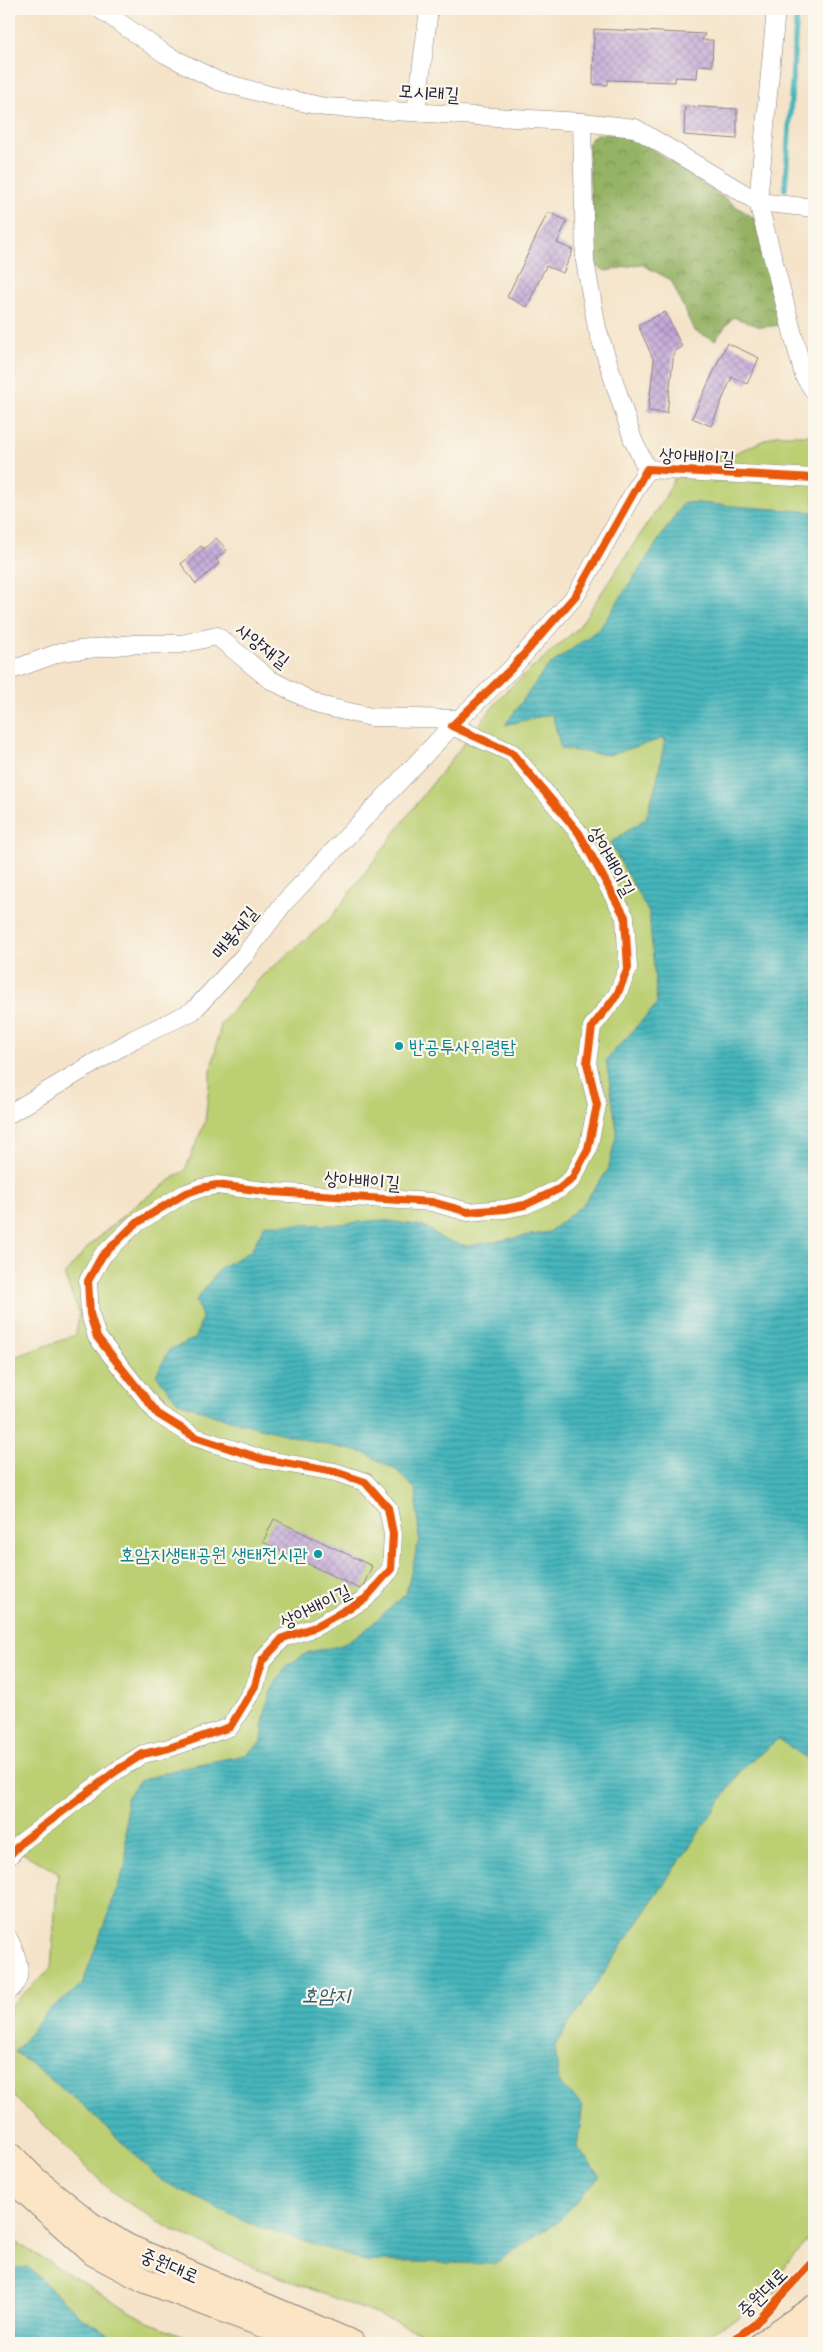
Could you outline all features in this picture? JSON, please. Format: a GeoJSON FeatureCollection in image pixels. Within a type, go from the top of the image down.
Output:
{"type":"FeatureCollection","features":[{"type":"Feature","properties":{"kind":"main road","name":"중원대로"},"geometry":{"type":"LineString","coordinates":[[9,2153],[34,2178],[92,2225],[127,2246],[353,2343]]}},
{"type":"Feature","properties":{"kind":"main road","name":"중원대로"},"geometry":{"type":"LineString","coordinates":[[9,2177],[94,2254],[146,2280],[310,2343]]}},
{"type":"Feature","properties":{"kind":"main road"},"geometry":{"type":"LineString","coordinates":[[762,2343],[808,2325]]}},
{"type":"Feature","properties":{"kind":"main road"},"geometry":{"type":"LineString","coordinates":[[782,2343],[808,2325]]}},
{"type":"Feature","properties":{"kind":"street","name":"모시래길"},"geometry":{"type":"LineString","coordinates":[[100,9],[165,54],[218,82],[269,95],[325,106],[582,122],[635,128],[758,202]]}},
{"type":"Feature","properties":{"kind":"street"},"geometry":{"type":"LineString","coordinates":[[416,112],[429,9]]}},
{"type":"Feature","properties":{"kind":"street"},"geometry":{"type":"LineString","coordinates":[[776,9],[758,202],[804,376],[814,391]]}},
{"type":"Feature","properties":{"kind":"street","name":"상아배이길"},"geometry":{"type":"LineString","coordinates":[[582,122],[585,261],[598,328],[633,440],[647,469]]}},
{"type":"Feature","properties":{"kind":"street"},"geometry":{"type":"LineString","coordinates":[[758,202],[809,207]]}},
{"type":"Feature","properties":{"kind":"street","name":"상아배이길"},"geometry":{"type":"LineString","coordinates":[[647,469],[814,478]]}},
{"type":"Feature","properties":{"kind":"street","name":"상아배이길"},"geometry":{"type":"LineString","coordinates":[[9,1856],[16,1842],[143,1754],[169,1748],[230,1727],[255,1686],[262,1661],[283,1638],[315,1627],[365,1599],[391,1569],[393,1534],[388,1508],[365,1482],[335,1472],[262,1459],[195,1437],[158,1414],[97,1337],[90,1314],[88,1281],[102,1256],[135,1224],[184,1194],[201,1188],[217,1185],[272,1192],[432,1202],[468,1212],[505,1209],[525,1205],[559,1189],[572,1179],[588,1149],[597,1105],[587,1063],[592,1027],[617,995],[628,968],[624,917],[579,832],[512,753],[456,722],[512,668],[576,595],[647,469]]}},
{"type":"Feature","properties":{"kind":"street","name":"사양재길"},"geometry":{"type":"LineString","coordinates":[[9,671],[61,652],[134,644],[181,644],[217,636],[269,679],[319,706],[371,717],[456,722]]}},
{"type":"Feature","properties":{"kind":"street","name":"매봉재길"},"geometry":{"type":"LineString","coordinates":[[9,1114],[134,1039],[193,1010],[244,956],[283,904],[456,722]]}},
{"type":"Feature","properties":{"kind":"street"},"geometry":{"type":"LineString","coordinates":[[9,1939],[19,1962],[15,1985],[9,1991]]}},
{"type":"Feature","properties":{"kind":"green space"},"geometry":{"type":"Polygon","coordinates":[[[596,134],[631,135],[755,219],[783,325],[761,327],[733,317],[715,340],[694,331],[671,280],[641,264],[606,271],[594,265],[588,142],[596,134]]]}},
{"type":"Feature","properties":{"kind":"green space"},"geometry":{"type":"Polygon","coordinates":[[[776,435],[814,435],[814,2233],[776,2276],[788,2283],[777,2295],[764,2289],[740,2316],[692,2343],[450,2343],[259,2269],[172,2230],[112,2192],[9,2092],[9,2007],[51,1968],[58,1872],[9,1846],[9,1359],[76,1335],[79,1313],[64,1275],[90,1245],[134,1206],[185,1170],[205,1122],[210,1076],[221,1024],[261,977],[331,918],[424,794],[504,693],[578,628],[665,497],[684,459],[733,454],[776,435]]]}},
{"type":"Feature","properties":{"kind":"green space"},"geometry":{"type":"Polygon","coordinates":[[[9,2238],[148,2322],[203,2343],[9,2343],[9,2238]]]}},
{"type":"Feature","properties":{"kind":"water","name":"호암지"},"geometry":{"type":"Polygon","coordinates":[[[684,502],[814,512],[814,1763],[778,1739],[742,1769],[555,2045],[559,2083],[583,2105],[577,2147],[600,2176],[557,2222],[494,2264],[365,2261],[248,2223],[162,2181],[82,2104],[15,2052],[46,2012],[82,1985],[126,1864],[126,1798],[139,1781],[184,1767],[245,1755],[262,1742],[264,1718],[270,1693],[286,1666],[309,1652],[339,1646],[363,1632],[406,1594],[419,1539],[416,1490],[396,1470],[365,1453],[310,1441],[215,1416],[177,1401],[156,1375],[169,1350],[196,1338],[202,1317],[196,1300],[221,1267],[251,1251],[265,1224],[329,1225],[381,1220],[424,1226],[446,1241],[467,1246],[549,1232],[582,1205],[608,1170],[617,1131],[606,1060],[657,1004],[649,913],[610,843],[646,818],[657,781],[665,738],[609,755],[561,749],[552,714],[505,725],[546,668],[600,628],[684,502]]]}},
{"type":"Feature","properties":{"kind":"water"},"geometry":{"type":"Polygon","coordinates":[[[28,2267],[83,2319],[126,2343],[9,2343],[9,2269],[28,2267]]]}},
{"type":"Feature","properties":{"kind":"building"},"geometry":{"type":"Polygon","coordinates":[[[594,29],[705,34],[702,40],[713,40],[712,66],[698,65],[697,78],[675,77],[675,82],[608,80],[608,85],[593,84],[594,29]]]}},
{"type":"Feature","properties":{"kind":"building"},"geometry":{"type":"Polygon","coordinates":[[[685,106],[737,109],[737,139],[684,135],[685,106]]]}},
{"type":"Feature","properties":{"kind":"building"},"geometry":{"type":"Polygon","coordinates":[[[548,212],[567,221],[557,243],[573,250],[563,273],[546,266],[527,307],[507,297],[548,212]]]}},
{"type":"Feature","properties":{"kind":"building"},"geometry":{"type":"Polygon","coordinates":[[[665,312],[682,347],[674,351],[667,413],[648,411],[654,361],[638,325],[665,312]]]}},
{"type":"Feature","properties":{"kind":"building"},"geometry":{"type":"Polygon","coordinates":[[[727,343],[759,358],[747,384],[732,377],[711,426],[692,418],[727,343]]]}},
{"type":"Feature","properties":{"kind":"building"},"geometry":{"type":"Polygon","coordinates":[[[216,538],[227,550],[216,559],[219,563],[196,584],[181,564],[201,546],[204,549],[216,538]]]}},
{"type":"Feature","properties":{"kind":"building","name":"호암지생태공원 생태전시관"},"geometry":{"type":"Polygon","coordinates":[[[274,1519],[372,1566],[364,1584],[360,1589],[263,1542],[274,1519]]]}},
{"type":"Feature","properties":{"kind":"waterway"},"geometry":{"type":"LineString","coordinates":[[785,189],[797,9]]}},
{"type":"Feature","properties":{"kind":"cycle path"},"geometry":{"type":"LineString","coordinates":[[9,1856],[22,1842],[116,1771],[143,1754],[169,1748],[230,1727],[255,1686],[262,1661],[283,1638],[315,1627],[365,1599],[391,1569],[393,1534],[388,1508],[365,1482],[335,1472],[262,1459],[195,1437],[158,1414],[97,1337],[90,1314],[88,1281],[102,1256],[135,1224],[184,1194],[217,1185],[272,1192],[432,1202],[468,1212],[505,1209],[525,1205],[559,1189],[572,1179],[588,1149],[597,1105],[587,1063],[592,1027],[617,995],[628,968],[625,917],[579,833],[512,753],[452,726],[512,668],[576,595],[647,469],[814,478]]}},
{"type":"Feature","properties":{"kind":"cycle path"},"geometry":{"type":"LineString","coordinates":[[729,2343],[755,2324],[814,2260]]}},
{"type":"Feature","properties":{"kind":"place","name":"반공투사위령탑"},"geometry":{"type":"Point","coordinates":[399,1046]}},
{"type":"Feature","properties":{"kind":"place","name":"호암지생태공원 생태전시관"},"geometry":{"type":"Point","coordinates":[318,1554]}}]}
